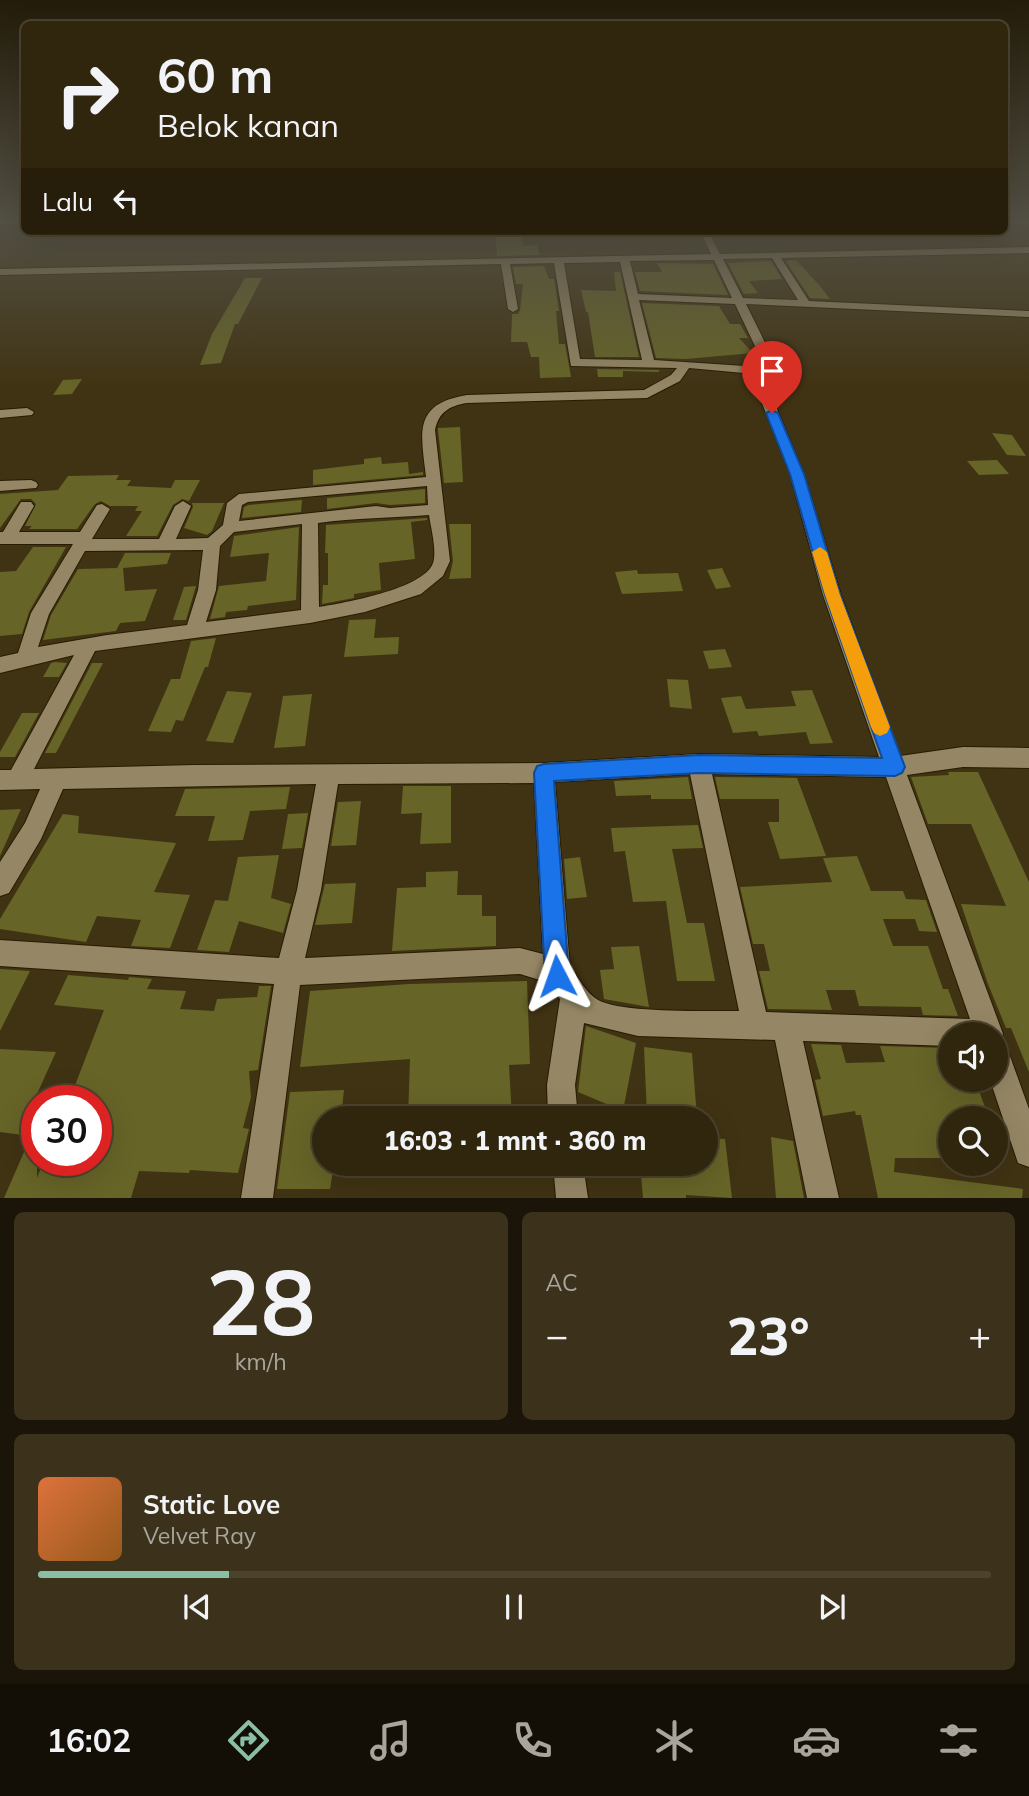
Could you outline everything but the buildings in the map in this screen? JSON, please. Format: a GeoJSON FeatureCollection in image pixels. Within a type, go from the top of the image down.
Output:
{"type":"FeatureCollection","features":[{"type":"Feature","properties":{"kind":"street"},"geometry":{"type":"LineString","coordinates":[[508,278],[513,309]]}},
{"type":"Feature","properties":{"kind":"street"},"geometry":{"type":"LineString","coordinates":[[562,278],[575,363],[685,364],[761,381]]}},
{"type":"Feature","properties":{"kind":"street"},"geometry":{"type":"LineString","coordinates":[[629,278],[649,364]]}},
{"type":"Feature","properties":{"kind":"street"},"geometry":{"type":"LineString","coordinates":[[727,278],[769,363],[761,381],[797,474],[832,595],[984,1022]]}},
{"type":"Feature","properties":{"kind":"street"},"geometry":{"type":"LineString","coordinates":[[790,278],[806,303]]}},
{"type":"Feature","properties":{"kind":"street"},"geometry":{"type":"LineString","coordinates":[[634,297],[1029,314]]}},
{"type":"Feature","properties":{"kind":"street"},"geometry":{"type":"LineString","coordinates":[[0,665],[89,645],[310,616],[385,599],[427,581],[437,572],[442,561],[432,481],[429,423],[443,405],[467,399],[647,394],[676,378],[685,364]]}},
{"type":"Feature","properties":{"kind":"street"},"geometry":{"type":"LineString","coordinates":[[0,414],[27,412]]}},
{"type":"Feature","properties":{"kind":"street"},"geometry":{"type":"LineString","coordinates":[[194,632],[207,590],[212,544],[230,527],[235,503],[244,497],[432,481]]}},
{"type":"Feature","properties":{"kind":"street"},"geometry":{"type":"LineString","coordinates":[[0,486],[31,485]]}},
{"type":"Feature","properties":{"kind":"street"},"geometry":{"type":"LineString","coordinates":[[0,555],[6,538],[26,506]]}},
{"type":"Feature","properties":{"kind":"street"},"geometry":{"type":"LineString","coordinates":[[165,544],[183,506]]}},
{"type":"Feature","properties":{"kind":"street"},"geometry":{"type":"LineString","coordinates":[[25,659],[40,613],[102,509]]}},
{"type":"Feature","properties":{"kind":"street"},"geometry":{"type":"LineString","coordinates":[[230,527],[376,511],[390,513],[437,509]]}},
{"type":"Feature","properties":{"kind":"street"},"geometry":{"type":"LineString","coordinates":[[310,519],[310,616]]}},
{"type":"Feature","properties":{"kind":"street"},"geometry":{"type":"LineString","coordinates":[[6,538],[212,544]]}},
{"type":"Feature","properties":{"kind":"street"},"geometry":{"type":"LineString","coordinates":[[9,780],[89,645]]}},
{"type":"Feature","properties":{"kind":"street"},"geometry":{"type":"LineString","coordinates":[[9,780],[57,777],[544,773],[699,764],[895,767],[963,757],[1029,758]]}},
{"type":"Feature","properties":{"kind":"street"},"geometry":{"type":"LineString","coordinates":[[699,764],[755,1025]]}},
{"type":"Feature","properties":{"kind":"street"},"geometry":{"type":"LineString","coordinates":[[544,773],[557,976]]}},
{"type":"Feature","properties":{"kind":"street"},"geometry":{"type":"LineString","coordinates":[[257,1198],[289,972],[309,890],[329,774]]}},
{"type":"Feature","properties":{"kind":"street"},"geometry":{"type":"LineString","coordinates":[[0,884],[33,831],[57,777]]}},
{"type":"Feature","properties":{"kind":"street"},"geometry":{"type":"LineString","coordinates":[[0,953],[289,972],[520,961],[547,966],[568,985],[574,998],[594,1014],[638,1022],[786,1026],[938,1037]]}},
{"type":"Feature","properties":{"kind":"street"},"geometry":{"type":"LineString","coordinates":[[562,1106],[561,1085],[574,998]]}},
{"type":"Feature","properties":{"kind":"street"},"geometry":{"type":"LineString","coordinates":[[786,1026],[823,1198]]}},
{"type":"Feature","properties":{"kind":"street"},"geometry":{"type":"LineString","coordinates":[[1008,1091],[1029,1152]]}},
{"type":"Feature","properties":{"kind":"street"},"geometry":{"type":"LineString","coordinates":[[569,1176],[572,1198]]}},
{"type":"Feature","properties":{"kind":"slow traffic"},"geometry":{"type":"LineString","coordinates":[[820,552],[832,595],[880,727]]}},
{"type":"Feature","properties":{"kind":"route"},"geometry":{"type":"LineString","coordinates":[[557,976],[544,773],[699,764],[895,767],[832,595],[797,474],[772,413]]}}]}
